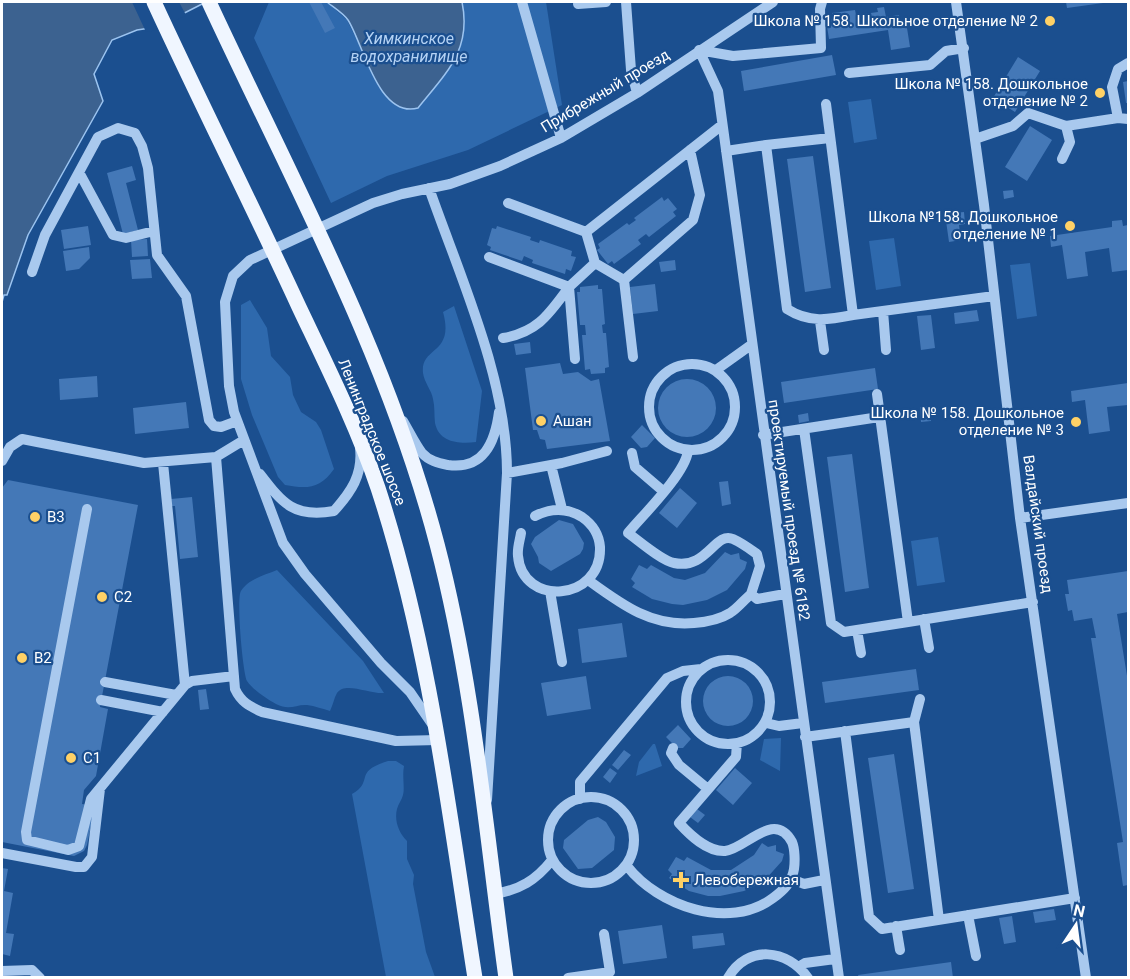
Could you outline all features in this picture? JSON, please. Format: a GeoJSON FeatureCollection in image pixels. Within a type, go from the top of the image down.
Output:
{"type":"FeatureCollection","features":[{"type":"Feature","properties":{"kind":"main road","name":"Ленинградское шоссе"},"geometry":{"type":"LineString","coordinates":[[154,2],[278,261],[377,485],[403,573],[438,736],[475,978]]}},
{"type":"Feature","properties":{"kind":"main road","name":"Ленинградское шоссе"},"geometry":{"type":"LineString","coordinates":[[209,2],[309,212],[393,405],[437,543],[461,654],[506,978]]}},
{"type":"Feature","properties":{"kind":"street"},"geometry":{"type":"LineString","coordinates":[[522,2],[561,138]]}},
{"type":"Feature","properties":{"kind":"street"},"geometry":{"type":"LineString","coordinates":[[578,4],[606,2]]}},
{"type":"Feature","properties":{"kind":"street"},"geometry":{"type":"LineString","coordinates":[[626,2],[631,70],[637,93]]}},
{"type":"Feature","properties":{"kind":"street","name":"Прибрежный проезд"},"geometry":{"type":"LineString","coordinates":[[255,467],[243,440],[229,386],[225,325],[225,302],[233,276],[250,260],[373,203],[500,166],[561,138],[637,93],[773,2]]}},
{"type":"Feature","properties":{"kind":"street"},"geometry":{"type":"LineString","coordinates":[[699,50],[733,56],[821,48],[820,9],[822,2]]}},
{"type":"Feature","properties":{"kind":"street","name":"Валдайский проезд"},"geometry":{"type":"LineString","coordinates":[[956,2],[964,48],[1020,518],[1086,978]]}},
{"type":"Feature","properties":{"kind":"street"},"geometry":{"type":"LineString","coordinates":[[849,73],[930,65],[946,51],[964,48]]}},
{"type":"Feature","properties":{"kind":"street","name":"проектируемый проезд № 6182"},"geometry":{"type":"LineString","coordinates":[[699,50],[718,91],[838,978]]}},
{"type":"Feature","properties":{"kind":"street"},"geometry":{"type":"LineString","coordinates":[[975,139],[1013,126],[1028,113],[1066,126],[1123,118],[1112,87],[1118,69],[1128,63]]}},
{"type":"Feature","properties":{"kind":"street"},"geometry":{"type":"LineString","coordinates":[[826,104],[854,315]]}},
{"type":"Feature","properties":{"kind":"street"},"geometry":{"type":"LineString","coordinates":[[586,232],[722,125]]}},
{"type":"Feature","properties":{"kind":"street"},"geometry":{"type":"LineString","coordinates":[[1062,159],[1070,142],[1066,126]]}},
{"type":"Feature","properties":{"kind":"street"},"geometry":{"type":"LineString","coordinates":[[32,272],[45,235],[98,137],[118,128],[135,133],[148,168],[157,255],[186,296],[210,420],[214,426],[221,427],[237,421]]}},
{"type":"Feature","properties":{"kind":"street"},"geometry":{"type":"LineString","coordinates":[[726,151],[830,138]]}},
{"type":"Feature","properties":{"kind":"street"},"geometry":{"type":"LineString","coordinates":[[766,145],[787,309],[800,317],[820,321],[994,296]]}},
{"type":"Feature","properties":{"kind":"street"},"geometry":{"type":"LineString","coordinates":[[624,280],[693,220],[700,195],[690,150]]}},
{"type":"Feature","properties":{"kind":"street"},"geometry":{"type":"LineString","coordinates":[[79,172],[112,236],[126,238],[154,231]]}},
{"type":"Feature","properties":{"kind":"street"},"geometry":{"type":"LineString","coordinates":[[429,188],[501,397],[507,445],[490,783],[484,818]]}},
{"type":"Feature","properties":{"kind":"street"},"geometry":{"type":"LineString","coordinates":[[508,203],[586,232]]}},
{"type":"Feature","properties":{"kind":"street"},"geometry":{"type":"LineString","coordinates":[[586,232],[595,263],[624,280]]}},
{"type":"Feature","properties":{"kind":"street"},"geometry":{"type":"LineString","coordinates":[[489,257],[569,287]]}},
{"type":"Feature","properties":{"kind":"street"},"geometry":{"type":"LineString","coordinates":[[503,338],[540,325],[569,287],[595,263]]}},
{"type":"Feature","properties":{"kind":"street"},"geometry":{"type":"LineString","coordinates":[[624,280],[633,357]]}},
{"type":"Feature","properties":{"kind":"street"},"geometry":{"type":"LineString","coordinates":[[569,287],[575,359]]}},
{"type":"Feature","properties":{"kind":"street"},"geometry":{"type":"LineString","coordinates":[[883,311],[886,350]]}},
{"type":"Feature","properties":{"kind":"street"},"geometry":{"type":"LineString","coordinates":[[820,321],[824,350]]}},
{"type":"Feature","properties":{"kind":"street"},"geometry":{"type":"LineString","coordinates":[[716,370],[751,345]]}},
{"type":"Feature","properties":{"kind":"street"},"geometry":{"type":"LineString","coordinates":[[684,364],[701,364],[716,370],[728,382],[735,399],[732,425],[721,441],[708,449],[688,452],[672,447],[653,428],[648,414],[650,393],[656,381],[670,369],[684,364]]}},
{"type":"Feature","properties":{"kind":"street"},"geometry":{"type":"LineString","coordinates":[[877,394],[908,622]]}},
{"type":"Feature","properties":{"kind":"street"},"geometry":{"type":"LineString","coordinates":[[393,405],[423,455],[435,462],[458,466],[480,460],[490,447],[497,424],[501,397]]}},
{"type":"Feature","properties":{"kind":"street"},"geometry":{"type":"LineString","coordinates":[[763,435],[879,417]]}},
{"type":"Feature","properties":{"kind":"street"},"geometry":{"type":"LineString","coordinates":[[804,429],[831,623],[844,632],[1033,602]]}},
{"type":"Feature","properties":{"kind":"street"},"geometry":{"type":"LineString","coordinates":[[255,467],[277,496],[291,509],[305,514],[334,511],[352,490],[359,473],[358,438]]}},
{"type":"Feature","properties":{"kind":"street"},"geometry":{"type":"LineString","coordinates":[[2,461],[10,447],[22,440],[144,464],[216,457],[243,440]]}},
{"type":"Feature","properties":{"kind":"street"},"geometry":{"type":"LineString","coordinates":[[507,473],[608,451]]}},
{"type":"Feature","properties":{"kind":"street"},"geometry":{"type":"LineString","coordinates":[[588,580],[634,612],[658,622],[684,624],[709,621],[730,613],[751,594],[760,566],[757,554],[732,538],[724,538],[715,544],[707,555],[690,565],[672,563],[628,533],[683,465],[688,452]]}},
{"type":"Feature","properties":{"kind":"street"},"geometry":{"type":"LineString","coordinates":[[632,453],[635,467],[663,491]]}},
{"type":"Feature","properties":{"kind":"street"},"geometry":{"type":"LineString","coordinates":[[216,457],[234,676],[239,697],[247,705],[262,712],[396,741],[438,736],[410,692],[340,615],[283,543],[268,509],[255,467]]}},
{"type":"Feature","properties":{"kind":"street"},"geometry":{"type":"LineString","coordinates":[[163,463],[184,685]]}},
{"type":"Feature","properties":{"kind":"street"},"geometry":{"type":"LineString","coordinates":[[551,465],[562,509]]}},
{"type":"Feature","properties":{"kind":"street"},"geometry":{"type":"LineString","coordinates":[[1020,518],[1128,503]]}},
{"type":"Feature","properties":{"kind":"street"},"geometry":{"type":"LineString","coordinates":[[87,509],[26,832],[27,840],[31,843],[68,850],[76,848],[82,842],[90,803],[184,685],[192,681],[234,676]]}},
{"type":"Feature","properties":{"kind":"street"},"geometry":{"type":"LineString","coordinates":[[521,533],[518,561],[534,584],[550,591],[566,592],[588,580],[600,557],[600,542],[589,521],[574,512],[562,509],[546,511],[535,516]]}},
{"type":"Feature","properties":{"kind":"street"},"geometry":{"type":"LineString","coordinates":[[500,563],[518,561]]}},
{"type":"Feature","properties":{"kind":"street"},"geometry":{"type":"LineString","coordinates":[[550,591],[562,662]]}},
{"type":"Feature","properties":{"kind":"street"},"geometry":{"type":"LineString","coordinates":[[751,594],[758,599],[786,594]]}},
{"type":"Feature","properties":{"kind":"street"},"geometry":{"type":"LineString","coordinates":[[924,619],[928,648]]}},
{"type":"Feature","properties":{"kind":"street"},"geometry":{"type":"LineString","coordinates":[[857,630],[861,653]]}},
{"type":"Feature","properties":{"kind":"street"},"geometry":{"type":"LineString","coordinates":[[726,659],[751,666],[760,675],[766,687],[766,723],[759,732],[737,743],[712,741],[693,724],[686,700],[693,678],[701,669],[713,662],[726,659]]}},
{"type":"Feature","properties":{"kind":"street"},"geometry":{"type":"LineString","coordinates":[[580,799],[580,782],[667,678],[683,671],[701,669]]}},
{"type":"Feature","properties":{"kind":"street"},"geometry":{"type":"LineString","coordinates":[[105,682],[176,695]]}},
{"type":"Feature","properties":{"kind":"street"},"geometry":{"type":"LineString","coordinates":[[920,699],[914,722],[939,920]]}},
{"type":"Feature","properties":{"kind":"street"},"geometry":{"type":"LineString","coordinates":[[101,700],[163,712]]}},
{"type":"Feature","properties":{"kind":"street"},"geometry":{"type":"LineString","coordinates":[[805,737],[914,722]]}},
{"type":"Feature","properties":{"kind":"street"},"geometry":{"type":"LineString","coordinates":[[766,723],[778,726],[803,723]]}},
{"type":"Feature","properties":{"kind":"street"},"geometry":{"type":"LineString","coordinates":[[844,731],[869,917],[882,928],[1075,898]]}},
{"type":"Feature","properties":{"kind":"street"},"geometry":{"type":"LineString","coordinates":[[627,866],[640,883],[675,902],[697,910],[722,913],[737,914],[766,904],[792,879],[795,862],[792,842],[781,831],[770,829],[755,833],[740,847],[723,851],[711,848],[690,836],[679,823],[736,757],[737,743]]}},
{"type":"Feature","properties":{"kind":"street"},"geometry":{"type":"LineString","coordinates":[[673,748],[672,753],[679,765],[708,789]]}},
{"type":"Feature","properties":{"kind":"street"},"geometry":{"type":"LineString","coordinates":[[2,853],[84,867],[92,857],[101,787]]}},
{"type":"Feature","properties":{"kind":"street"},"geometry":{"type":"LineString","coordinates":[[601,798],[614,803],[625,813],[632,825],[635,839],[633,853],[627,866],[616,876],[603,882],[588,884],[573,880],[561,872],[552,860],[548,846],[551,822],[562,808],[580,799],[601,798]]}},
{"type":"Feature","properties":{"kind":"street"},"geometry":{"type":"LineString","coordinates":[[494,894],[514,891],[540,876],[552,860]]}},
{"type":"Feature","properties":{"kind":"street"},"geometry":{"type":"LineString","coordinates":[[792,879],[804,884],[824,880]]}},
{"type":"Feature","properties":{"kind":"street"},"geometry":{"type":"LineString","coordinates":[[968,915],[976,956]]}},
{"type":"Feature","properties":{"kind":"street"},"geometry":{"type":"LineString","coordinates":[[896,926],[900,950]]}},
{"type":"Feature","properties":{"kind":"street"},"geometry":{"type":"LineString","coordinates":[[568,978],[610,972],[604,934]]}},
{"type":"Feature","properties":{"kind":"street"},"geometry":{"type":"LineString","coordinates":[[728,978],[743,960],[757,954],[773,953],[788,958],[800,966],[808,978]]}},
{"type":"Feature","properties":{"kind":"street"},"geometry":{"type":"LineString","coordinates":[[800,966],[805,963],[835,959]]}},
{"type":"Feature","properties":{"kind":"street"},"geometry":{"type":"LineString","coordinates":[[2,971],[32,970],[40,978]]}},
{"type":"Feature","properties":{"kind":"shaded area"},"geometry":{"type":"Polygon","coordinates":[[[269,2],[327,2],[347,20],[382,91],[409,110],[418,108],[454,60],[463,34],[462,2],[546,2],[562,105],[468,150],[387,176],[331,203],[254,38],[269,2]]]}},
{"type":"Feature","properties":{"kind":"shaded area"},"geometry":{"type":"Polygon","coordinates":[[[871,99],[877,139],[854,143],[848,102],[871,99]]]}},
{"type":"Feature","properties":{"kind":"shaded area"},"geometry":{"type":"Polygon","coordinates":[[[894,238],[901,286],[876,290],[869,241],[894,238]]]}},
{"type":"Feature","properties":{"kind":"shaded area"},"geometry":{"type":"Polygon","coordinates":[[[1030,263],[1037,316],[1017,319],[1010,265],[1030,263]]]}},
{"type":"Feature","properties":{"kind":"shaded area"},"geometry":{"type":"Polygon","coordinates":[[[250,300],[267,328],[271,356],[290,377],[293,395],[301,412],[316,422],[321,430],[334,469],[318,484],[306,487],[285,485],[278,477],[252,415],[241,379],[241,305],[250,300]]]}},
{"type":"Feature","properties":{"kind":"shaded area"},"geometry":{"type":"Polygon","coordinates":[[[454,306],[482,391],[476,442],[451,441],[437,430],[432,396],[423,373],[423,364],[445,336],[443,312],[454,306]]]}},
{"type":"Feature","properties":{"kind":"shaded area"},"geometry":{"type":"Polygon","coordinates":[[[938,537],[945,582],[917,586],[911,541],[938,537]]]}},
{"type":"Feature","properties":{"kind":"shaded area"},"geometry":{"type":"Polygon","coordinates":[[[277,570],[363,661],[384,693],[346,688],[337,693],[330,711],[307,705],[281,706],[264,697],[247,681],[242,652],[239,607],[241,591],[252,580],[277,570]]]}},
{"type":"Feature","properties":{"kind":"shaded area"},"geometry":{"type":"Polygon","coordinates":[[[781,738],[780,771],[760,760],[764,739],[781,738]]]}},
{"type":"Feature","properties":{"kind":"shaded area"},"geometry":{"type":"Polygon","coordinates":[[[655,744],[662,766],[636,776],[639,762],[655,744]]]}},
{"type":"Feature","properties":{"kind":"shaded area"},"geometry":{"type":"Polygon","coordinates":[[[388,761],[396,761],[404,766],[404,792],[396,813],[397,822],[407,841],[407,859],[414,875],[413,884],[426,952],[435,977],[386,977],[352,794],[362,785],[370,769],[388,761]]]}},
{"type":"Feature","properties":{"kind":"water"},"geometry":{"type":"Polygon","coordinates":[[[2,2],[206,2],[157,27],[137,30],[112,40],[94,74],[103,101],[28,235],[7,295],[4,295],[2,302],[2,2]]]}},
{"type":"Feature","properties":{"kind":"water","name":"Химкинское водохранилище"},"geometry":{"type":"Polygon","coordinates":[[[327,2],[462,2],[464,19],[460,47],[447,72],[418,108],[404,108],[392,102],[382,91],[348,20],[327,2]]]}},
{"type":"Feature","properties":{"kind":"pier"},"geometry":{"type":"Polygon","coordinates":[[[132,2],[179,2],[186,15],[158,30],[146,32],[132,2]]]}},
{"type":"Feature","properties":{"kind":"building"},"geometry":{"type":"Polygon","coordinates":[[[309,2],[321,2],[335,28],[325,33],[309,2]]]}},
{"type":"Feature","properties":{"kind":"building"},"geometry":{"type":"Polygon","coordinates":[[[1066,2],[1103,2],[1103,3],[1067,8],[1066,2]]]}},
{"type":"Feature","properties":{"kind":"building"},"geometry":{"type":"Polygon","coordinates":[[[884,7],[886,17],[899,15],[901,28],[907,28],[910,47],[891,50],[888,30],[829,39],[826,20],[833,19],[832,13],[855,10],[856,15],[878,12],[877,8],[884,7]]]}},
{"type":"Feature","properties":{"kind":"building"},"geometry":{"type":"Polygon","coordinates":[[[832,55],[836,75],[744,91],[741,71],[832,55]]]}},
{"type":"Feature","properties":{"kind":"building"},"geometry":{"type":"Polygon","coordinates":[[[1018,57],[1040,71],[1015,112],[993,98],[1018,57]]]}},
{"type":"Feature","properties":{"kind":"building"},"geometry":{"type":"Polygon","coordinates":[[[1128,81],[1128,103],[1126,103],[1123,82],[1128,81]]]}},
{"type":"Feature","properties":{"kind":"building"},"geometry":{"type":"Polygon","coordinates":[[[1030,126],[1052,140],[1027,181],[1005,167],[1030,126]]]}},
{"type":"Feature","properties":{"kind":"building"},"geometry":{"type":"Polygon","coordinates":[[[813,156],[831,288],[805,292],[787,159],[813,156]]]}},
{"type":"Feature","properties":{"kind":"building"},"geometry":{"type":"Polygon","coordinates":[[[132,166],[136,180],[126,183],[138,230],[123,234],[107,173],[132,166]]]}},
{"type":"Feature","properties":{"kind":"building"},"geometry":{"type":"Polygon","coordinates":[[[1013,190],[1014,197],[1004,199],[1003,191],[1013,190]]]}},
{"type":"Feature","properties":{"kind":"building"},"geometry":{"type":"Polygon","coordinates":[[[662,197],[664,201],[668,198],[677,209],[673,212],[676,216],[649,237],[646,234],[638,240],[641,244],[614,264],[612,261],[608,264],[597,250],[600,248],[598,244],[627,223],[629,225],[636,220],[634,218],[662,197]]]}},
{"type":"Feature","properties":{"kind":"building"},"geometry":{"type":"Polygon","coordinates":[[[964,212],[965,224],[959,225],[961,240],[949,242],[945,214],[964,212]]]}},
{"type":"Feature","properties":{"kind":"building"},"geometry":{"type":"Polygon","coordinates":[[[1122,220],[1123,226],[1128,225],[1128,270],[1112,272],[1109,248],[1085,252],[1088,276],[1067,279],[1062,245],[1051,247],[1050,236],[1112,227],[1112,221],[1122,220]]]}},
{"type":"Feature","properties":{"kind":"building"},"geometry":{"type":"Polygon","coordinates":[[[88,226],[91,245],[64,249],[61,230],[88,226]]]}},
{"type":"Feature","properties":{"kind":"building"},"geometry":{"type":"Polygon","coordinates":[[[497,226],[531,237],[530,240],[539,243],[540,240],[572,251],[571,256],[576,257],[571,271],[566,269],[565,274],[532,263],[533,260],[524,256],[522,261],[490,250],[491,247],[487,245],[492,228],[496,229],[497,226]]]}},
{"type":"Feature","properties":{"kind":"building"},"geometry":{"type":"Polygon","coordinates":[[[147,239],[148,256],[132,257],[131,240],[147,239]]]}},
{"type":"Feature","properties":{"kind":"building"},"geometry":{"type":"Polygon","coordinates":[[[89,247],[90,258],[79,269],[66,271],[63,251],[89,247]]]}},
{"type":"Feature","properties":{"kind":"building"},"geometry":{"type":"Polygon","coordinates":[[[150,259],[152,278],[132,279],[130,260],[150,259]]]}},
{"type":"Feature","properties":{"kind":"building"},"geometry":{"type":"Polygon","coordinates":[[[675,260],[676,270],[661,272],[659,262],[675,260]]]}},
{"type":"Feature","properties":{"kind":"building"},"geometry":{"type":"Polygon","coordinates":[[[655,284],[658,311],[633,314],[630,287],[655,284]]]}},
{"type":"Feature","properties":{"kind":"building"},"geometry":{"type":"Polygon","coordinates":[[[598,285],[598,289],[602,289],[605,324],[602,325],[603,333],[606,333],[609,367],[605,368],[605,373],[591,374],[590,369],[585,370],[582,335],[586,335],[585,325],[580,325],[577,292],[580,292],[580,287],[598,285]]]}},
{"type":"Feature","properties":{"kind":"building"},"geometry":{"type":"Polygon","coordinates":[[[977,310],[979,321],[955,324],[954,313],[977,310]]]}},
{"type":"Feature","properties":{"kind":"building"},"geometry":{"type":"Polygon","coordinates":[[[931,315],[935,348],[921,350],[917,316],[931,315]]]}},
{"type":"Feature","properties":{"kind":"building"},"geometry":{"type":"Polygon","coordinates":[[[530,342],[531,353],[516,355],[514,344],[530,342]]]}},
{"type":"Feature","properties":{"kind":"building"},"geometry":{"type":"Polygon","coordinates":[[[560,363],[563,374],[578,372],[591,381],[599,379],[610,441],[547,449],[545,440],[540,439],[537,430],[533,430],[525,368],[560,363]]]}},
{"type":"Feature","properties":{"kind":"building"},"geometry":{"type":"Polygon","coordinates":[[[875,368],[878,389],[784,403],[781,382],[875,368]]]}},
{"type":"Feature","properties":{"kind":"building"},"geometry":{"type":"Polygon","coordinates":[[[97,376],[98,397],[60,400],[59,379],[97,376]]]}},
{"type":"Feature","properties":{"kind":"building"},"geometry":{"type":"Polygon","coordinates":[[[687,379],[698,381],[711,392],[716,408],[714,419],[703,432],[687,437],[676,435],[663,424],[658,408],[660,397],[671,384],[687,379]]]}},
{"type":"Feature","properties":{"kind":"building"},"geometry":{"type":"Polygon","coordinates":[[[1128,383],[1128,405],[1107,407],[1110,431],[1089,434],[1085,400],[1072,402],[1071,391],[1128,383]]]}},
{"type":"Feature","properties":{"kind":"building"},"geometry":{"type":"Polygon","coordinates":[[[186,402],[189,428],[135,434],[133,408],[186,402]]]}},
{"type":"Feature","properties":{"kind":"building"},"geometry":{"type":"Polygon","coordinates":[[[929,406],[931,421],[921,422],[920,407],[929,406]]]}},
{"type":"Feature","properties":{"kind":"building"},"geometry":{"type":"Polygon","coordinates":[[[808,413],[809,421],[799,423],[798,415],[808,413]]]}},
{"type":"Feature","properties":{"kind":"building"},"geometry":{"type":"Polygon","coordinates":[[[642,425],[655,438],[647,447],[641,448],[631,437],[642,425]]]}},
{"type":"Feature","properties":{"kind":"building"},"geometry":{"type":"Polygon","coordinates":[[[852,454],[869,588],[845,592],[827,457],[852,454]]]}},
{"type":"Feature","properties":{"kind":"building"},"geometry":{"type":"Polygon","coordinates":[[[8,480],[138,505],[100,707],[108,709],[96,776],[84,790],[82,804],[95,806],[87,845],[84,851],[74,856],[2,842],[2,488],[8,480]]]}},
{"type":"Feature","properties":{"kind":"building"},"geometry":{"type":"Polygon","coordinates":[[[728,481],[731,504],[722,506],[719,482],[728,481]]]}},
{"type":"Feature","properties":{"kind":"building"},"geometry":{"type":"Polygon","coordinates":[[[680,488],[697,503],[677,528],[659,513],[680,488]]]}},
{"type":"Feature","properties":{"kind":"building"},"geometry":{"type":"Polygon","coordinates":[[[192,497],[198,557],[180,559],[175,506],[172,506],[171,499],[192,497]]]}},
{"type":"Feature","properties":{"kind":"building"},"geometry":{"type":"Polygon","coordinates":[[[559,520],[573,524],[584,543],[580,554],[551,571],[539,563],[531,544],[535,537],[559,520]]]}},
{"type":"Feature","properties":{"kind":"building"},"geometry":{"type":"Polygon","coordinates":[[[725,552],[731,555],[739,553],[740,559],[747,562],[745,569],[727,590],[707,600],[683,605],[672,604],[652,599],[632,587],[635,583],[631,579],[639,565],[647,569],[651,565],[674,578],[685,580],[705,573],[725,552]]]}},
{"type":"Feature","properties":{"kind":"building"},"geometry":{"type":"Polygon","coordinates":[[[1128,571],[1128,612],[1117,614],[1128,682],[1128,885],[1123,886],[1117,843],[1123,842],[1091,638],[1096,638],[1092,618],[1074,621],[1072,610],[1068,611],[1065,594],[1069,594],[1067,580],[1128,571]]]}},
{"type":"Feature","properties":{"kind":"building"},"geometry":{"type":"Polygon","coordinates":[[[622,623],[627,657],[582,663],[578,629],[622,623]]]}},
{"type":"Feature","properties":{"kind":"building"},"geometry":{"type":"Polygon","coordinates":[[[916,669],[919,690],[825,703],[822,682],[916,669]]]}},
{"type":"Feature","properties":{"kind":"building"},"geometry":{"type":"Polygon","coordinates":[[[586,676],[591,709],[547,716],[541,683],[586,676]]]}},
{"type":"Feature","properties":{"kind":"building"},"geometry":{"type":"Polygon","coordinates":[[[723,676],[733,676],[746,683],[753,696],[753,706],[746,719],[733,726],[723,726],[714,722],[707,715],[703,706],[703,696],[707,687],[714,680],[723,676]]]}},
{"type":"Feature","properties":{"kind":"building"},"geometry":{"type":"Polygon","coordinates":[[[206,689],[209,709],[200,710],[198,690],[206,689]]]}},
{"type":"Feature","properties":{"kind":"building"},"geometry":{"type":"Polygon","coordinates":[[[678,725],[691,739],[683,748],[677,748],[666,737],[678,725]]]}},
{"type":"Feature","properties":{"kind":"building"},"geometry":{"type":"Polygon","coordinates":[[[624,750],[631,755],[618,770],[612,765],[624,750]]]}},
{"type":"Feature","properties":{"kind":"building"},"geometry":{"type":"Polygon","coordinates":[[[894,754],[914,889],[888,893],[868,758],[894,754]]]}},
{"type":"Feature","properties":{"kind":"building"},"geometry":{"type":"Polygon","coordinates":[[[610,768],[617,773],[610,783],[603,777],[610,768]]]}},
{"type":"Feature","properties":{"kind":"building"},"geometry":{"type":"Polygon","coordinates":[[[735,768],[752,783],[733,805],[716,790],[735,768]]]}},
{"type":"Feature","properties":{"kind":"building"},"geometry":{"type":"Polygon","coordinates":[[[697,809],[705,815],[698,823],[690,817],[697,809]]]}},
{"type":"Feature","properties":{"kind":"building"},"geometry":{"type":"Polygon","coordinates":[[[598,817],[606,822],[615,837],[614,850],[592,868],[578,869],[563,848],[564,840],[588,820],[598,817]]]}},
{"type":"Feature","properties":{"kind":"building"},"geometry":{"type":"Polygon","coordinates":[[[762,843],[768,847],[776,845],[776,851],[784,854],[782,861],[764,881],[744,891],[708,896],[689,891],[669,878],[672,874],[668,870],[676,857],[684,861],[687,857],[711,870],[731,870],[754,855],[762,843]]]}},
{"type":"Feature","properties":{"kind":"building"},"geometry":{"type":"Polygon","coordinates":[[[2,868],[8,869],[4,891],[13,893],[6,933],[14,934],[10,956],[2,954],[2,868]]]}},
{"type":"Feature","properties":{"kind":"building"},"geometry":{"type":"Polygon","coordinates":[[[1054,909],[1056,920],[1035,923],[1033,912],[1054,909]]]}},
{"type":"Feature","properties":{"kind":"building"},"geometry":{"type":"Polygon","coordinates":[[[1012,916],[1016,942],[1004,944],[999,918],[1012,916]]]}},
{"type":"Feature","properties":{"kind":"building"},"geometry":{"type":"Polygon","coordinates":[[[662,925],[667,958],[623,964],[618,931],[662,925]]]}},
{"type":"Feature","properties":{"kind":"building"},"geometry":{"type":"Polygon","coordinates":[[[723,933],[725,945],[693,949],[692,936],[723,933]]]}},
{"type":"Feature","properties":{"kind":"building"},"geometry":{"type":"Polygon","coordinates":[[[951,962],[953,978],[859,978],[858,975],[951,962]]]}},
{"type":"Feature","properties":{"kind":"place","name":"Школа № 158. Школьное отделение № 2"},"geometry":{"type":"Point","coordinates":[1050,21]}},
{"type":"Feature","properties":{"kind":"place","name":"Школа № 158. Дошкольное отделение № 2"},"geometry":{"type":"Point","coordinates":[1100,93]}},
{"type":"Feature","properties":{"kind":"place","name":"Школа №158. Дошкольное отделение № 1"},"geometry":{"type":"Point","coordinates":[1070,226]}},
{"type":"Feature","properties":{"kind":"place","name":"Ашан"},"geometry":{"type":"Point","coordinates":[541,421]}},
{"type":"Feature","properties":{"kind":"place","name":"Школа № 158. Дошкольное отделение № 3"},"geometry":{"type":"Point","coordinates":[1076,422]}},
{"type":"Feature","properties":{"kind":"place","name":"B3"},"geometry":{"type":"Point","coordinates":[35,517]}},
{"type":"Feature","properties":{"kind":"place","name":"C2"},"geometry":{"type":"Point","coordinates":[102,597]}},
{"type":"Feature","properties":{"kind":"place","name":"B2"},"geometry":{"type":"Point","coordinates":[22,658]}},
{"type":"Feature","properties":{"kind":"place","name":"C1"},"geometry":{"type":"Point","coordinates":[71,758]}},
{"type":"Feature","properties":{"kind":"place","name":"Левобережная"},"geometry":{"type":"Point","coordinates":[681,880]}}]}
